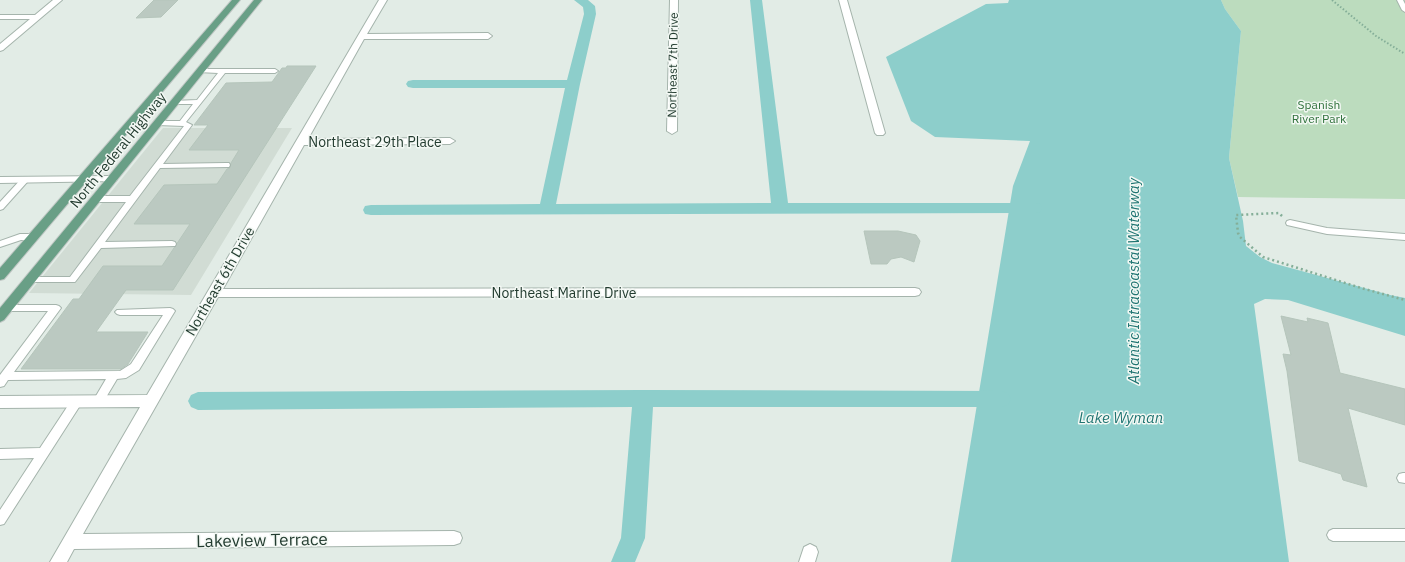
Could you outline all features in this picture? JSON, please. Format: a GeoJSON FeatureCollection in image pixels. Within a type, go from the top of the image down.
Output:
{"type":"FeatureCollection","features":[{"type":"Feature","properties":{"kind":"main road","name":"North Federal Highway"},"geometry":{"type":"LineString","coordinates":[[0,276],[236,0]]}},
{"type":"Feature","properties":{"kind":"main road","name":"North Federal Highway"},"geometry":{"type":"LineString","coordinates":[[0,317],[258,0]]}},
{"type":"Feature","properties":{"kind":"street"},"geometry":{"type":"LineString","coordinates":[[0,48],[58,0]]}},
{"type":"Feature","properties":{"kind":"street","name":"Northeast 6th Drive"},"geometry":{"type":"LineString","coordinates":[[58,562],[383,0]]}},
{"type":"Feature","properties":{"kind":"street","name":"Northeast 7th Drive"},"geometry":{"type":"LineString","coordinates":[[672,131],[674,0]]}},
{"type":"Feature","properties":{"kind":"street"},"geometry":{"type":"LineString","coordinates":[[843,0],[880,133]]}},
{"type":"Feature","properties":{"kind":"street"},"geometry":{"type":"LineString","coordinates":[[0,18],[37,17]]}},
{"type":"Feature","properties":{"kind":"street"},"geometry":{"type":"LineString","coordinates":[[362,37],[488,36]]}},
{"type":"Feature","properties":{"kind":"street","name":"Northeast 29th Place"},"geometry":{"type":"LineString","coordinates":[[301,142],[450,142]]}},
{"type":"Feature","properties":{"kind":"street"},"geometry":{"type":"LineString","coordinates":[[0,180],[112,180]]}},
{"type":"Feature","properties":{"kind":"street","name":"Northeast Marine Drive"},"geometry":{"type":"LineString","coordinates":[[213,293],[916,292]]}},
{"type":"Feature","properties":{"kind":"street"},"geometry":{"type":"LineString","coordinates":[[0,402],[151,401]]}},
{"type":"Feature","properties":{"kind":"street","name":"Lakeview Terrace"},"geometry":{"type":"LineString","coordinates":[[69,542],[454,538]]}},
{"type":"Feature","properties":{"kind":"lane"},"geometry":{"type":"LineString","coordinates":[[1400,0],[1405,10]]}},
{"type":"Feature","properties":{"kind":"lane"},"geometry":{"type":"LineString","coordinates":[[200,71],[275,71]]}},
{"type":"Feature","properties":{"kind":"lane"},"geometry":{"type":"LineString","coordinates":[[182,123],[223,71]]}},
{"type":"Feature","properties":{"kind":"lane"},"geometry":{"type":"LineString","coordinates":[[175,102],[198,102]]}},
{"type":"Feature","properties":{"kind":"lane"},"geometry":{"type":"LineString","coordinates":[[30,280],[72,280],[188,125],[182,123],[158,123]]}},
{"type":"Feature","properties":{"kind":"lane"},"geometry":{"type":"LineString","coordinates":[[157,166],[226,166]]}},
{"type":"Feature","properties":{"kind":"lane"},"geometry":{"type":"LineString","coordinates":[[0,207],[25,180]]}},
{"type":"Feature","properties":{"kind":"lane"},"geometry":{"type":"LineString","coordinates":[[96,200],[132,199]]}},
{"type":"Feature","properties":{"kind":"lane"},"geometry":{"type":"LineString","coordinates":[[1290,223],[1326,231],[1405,237]]}},
{"type":"Feature","properties":{"kind":"lane"},"geometry":{"type":"LineString","coordinates":[[0,244],[20,237],[34,237]]}},
{"type":"Feature","properties":{"kind":"lane"},"geometry":{"type":"LineString","coordinates":[[98,245],[172,244]]}},
{"type":"Feature","properties":{"kind":"lane"},"geometry":{"type":"LineString","coordinates":[[3,380],[56,308],[8,308]]}},
{"type":"Feature","properties":{"kind":"lane"},"geometry":{"type":"LineString","coordinates":[[3,380],[122,375],[135,367],[170,311],[120,312]]}},
{"type":"Feature","properties":{"kind":"lane"},"geometry":{"type":"LineString","coordinates":[[98,401],[114,375]]}},
{"type":"Feature","properties":{"kind":"lane"},"geometry":{"type":"LineString","coordinates":[[0,520],[77,401]]}},
{"type":"Feature","properties":{"kind":"lane"},"geometry":{"type":"LineString","coordinates":[[0,454],[43,454]]}},
{"type":"Feature","properties":{"kind":"lane"},"geometry":{"type":"LineString","coordinates":[[1333,535],[1405,535]]}},
{"type":"Feature","properties":{"kind":"path"},"geometry":{"type":"LineString","coordinates":[[1332,0],[1372,33],[1405,54]]}},
{"type":"Feature","properties":{"kind":"path"},"geometry":{"type":"LineString","coordinates":[[1290,223],[1279,213],[1236,215],[1238,233],[1240,237],[1263,257],[1361,288],[1405,300]]}},
{"type":"Feature","properties":{"kind":"shaded area"},"geometry":{"type":"Polygon","coordinates":[[[163,128],[292,128],[191,295],[29,293],[163,128]]]}},
{"type":"Feature","properties":{"kind":"green space","name":"Spanish River Park"},"geometry":{"type":"Polygon","coordinates":[[[1221,0],[1405,0],[1405,199],[1238,197],[1229,158],[1241,31],[1225,9],[1221,0]]]}},
{"type":"Feature","properties":{"kind":"water","name":"Lake Wyman"},"geometry":{"type":"Polygon","coordinates":[[[1009,0],[1221,0],[1225,9],[1241,31],[1229,158],[1243,221],[1246,246],[1260,257],[1272,263],[1405,298],[1405,336],[1288,300],[1265,299],[1254,304],[1289,562],[951,562],[1013,186],[1030,141],[935,137],[911,121],[886,57],[986,4],[1008,3],[1009,0]]]}},
{"type":"Feature","properties":{"kind":"building"},"geometry":{"type":"Polygon","coordinates":[[[154,0],[178,0],[161,17],[136,18],[154,0]]]}},
{"type":"Feature","properties":{"kind":"building"},"geometry":{"type":"Polygon","coordinates":[[[287,66],[316,66],[173,290],[126,290],[96,332],[148,332],[128,364],[121,369],[21,369],[73,299],[79,299],[103,266],[162,266],[190,224],[134,224],[164,185],[217,184],[227,169],[230,168],[231,163],[239,150],[189,150],[208,125],[194,125],[226,83],[272,82],[282,68],[286,68],[287,66]]]}},
{"type":"Feature","properties":{"kind":"building"},"geometry":{"type":"Polygon","coordinates":[[[864,231],[898,231],[916,235],[920,241],[914,262],[901,257],[891,259],[887,264],[871,264],[864,231]]]}},
{"type":"Feature","properties":{"kind":"building"},"geometry":{"type":"Polygon","coordinates":[[[1281,316],[1308,322],[1307,318],[1328,323],[1340,373],[1405,389],[1405,425],[1348,408],[1367,487],[1343,480],[1341,474],[1299,461],[1287,371],[1283,354],[1291,355],[1281,316]]]}},
{"type":"Feature","properties":{"kind":"waterway"},"geometry":{"type":"LineString","coordinates":[[573,84],[590,14],[589,6],[580,0]]}},
{"type":"Feature","properties":{"kind":"waterway"},"geometry":{"type":"LineString","coordinates":[[756,0],[780,208]]}},
{"type":"Feature","properties":{"kind":"waterway"},"geometry":{"type":"LineString","coordinates":[[413,84],[573,84]]}},
{"type":"Feature","properties":{"kind":"waterway"},"geometry":{"type":"LineString","coordinates":[[547,209],[573,84]]}},
{"type":"Feature","properties":{"kind":"waterway"},"geometry":{"type":"LineString","coordinates":[[371,210],[1034,208]]}},
{"type":"Feature","properties":{"kind":"waterway"},"geometry":{"type":"LineString","coordinates":[[198,401],[643,398]]}},
{"type":"Feature","properties":{"kind":"waterway"},"geometry":{"type":"LineString","coordinates":[[623,562],[633,538],[643,398]]}},
{"type":"Feature","properties":{"kind":"waterway"},"geometry":{"type":"LineString","coordinates":[[643,398],[1001,399]]}},
{"type":"Feature","properties":{"kind":"water label","name":"Atlantic Intracoastal Waterway"},"geometry":{"type":"Point","coordinates":[1134,281]}}]}
